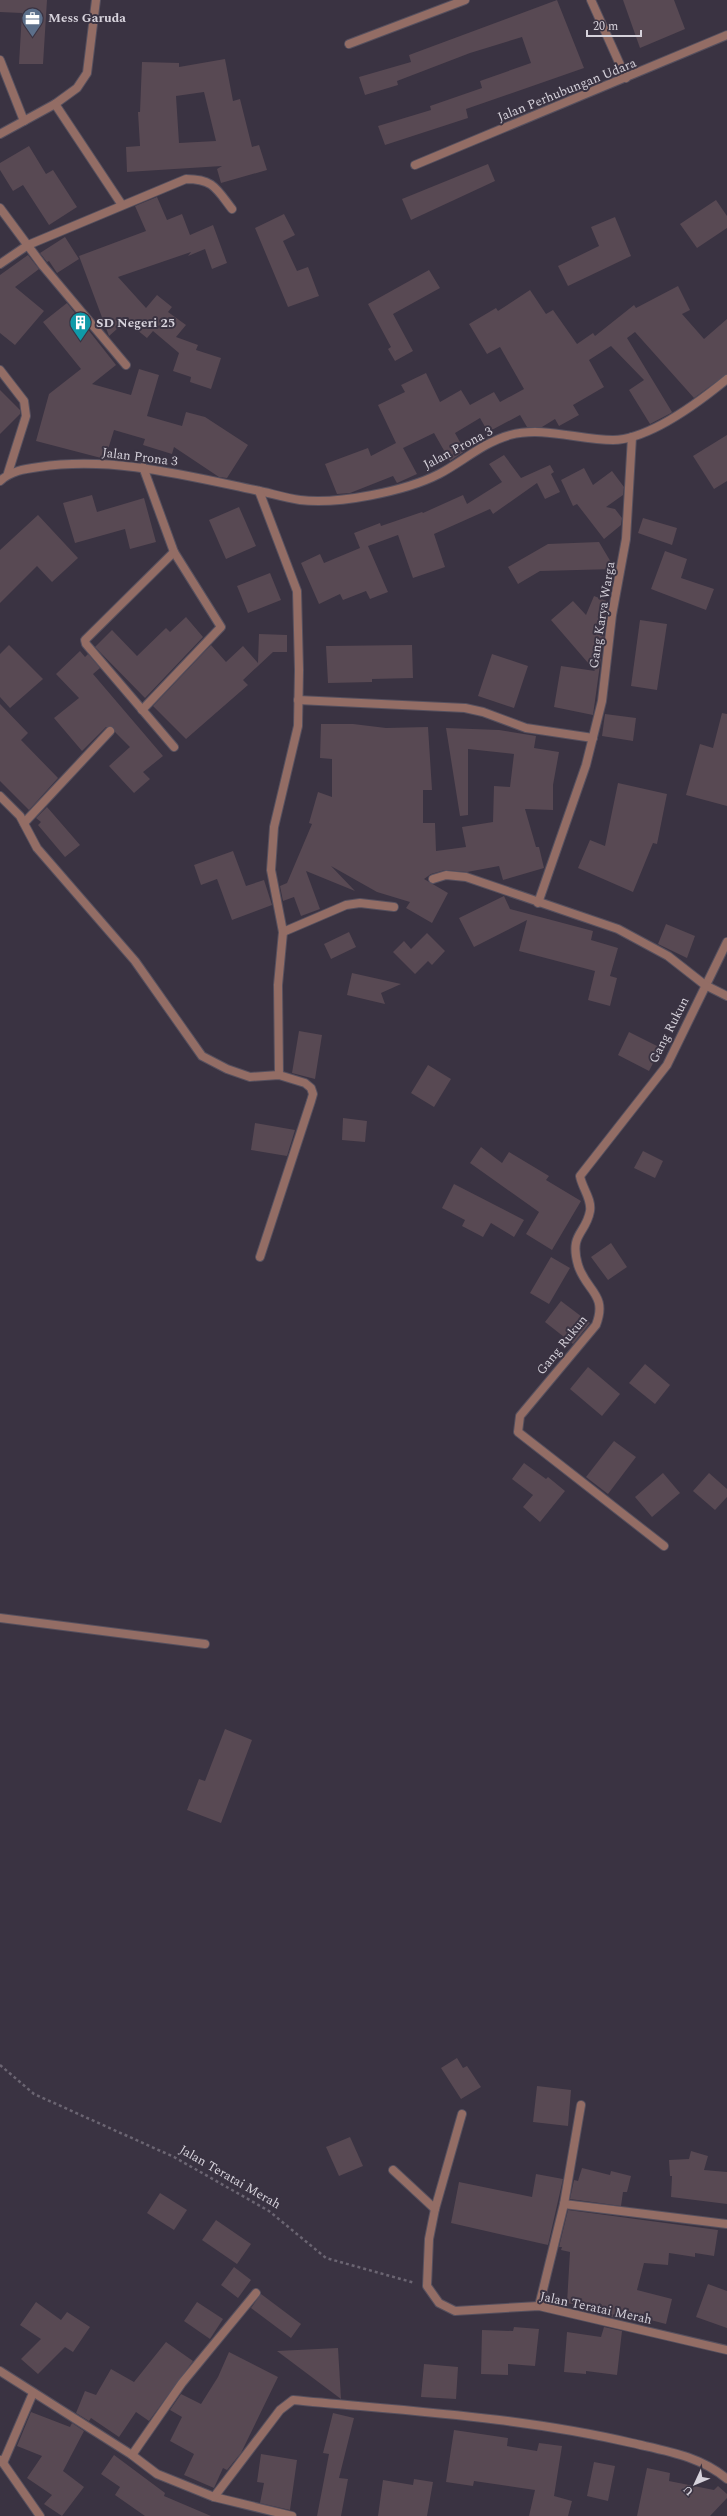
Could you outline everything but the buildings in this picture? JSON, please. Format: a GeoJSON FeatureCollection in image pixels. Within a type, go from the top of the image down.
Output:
{"type":"FeatureCollection","features":[{"type":"Feature","properties":{"kind":"street"},"geometry":{"type":"LineString","coordinates":[[0,134],[55,104],[77,88],[87,73],[96,0]]}},
{"type":"Feature","properties":{"kind":"street"},"geometry":{"type":"LineString","coordinates":[[349,44],[465,0]]}},
{"type":"Feature","properties":{"kind":"street"},"geometry":{"type":"LineString","coordinates":[[591,0],[626,78]]}},
{"type":"Feature","properties":{"kind":"street","name":"Jalan Perhubungan Udara"},"geometry":{"type":"LineString","coordinates":[[414,165],[727,35]]}},
{"type":"Feature","properties":{"kind":"street"},"geometry":{"type":"LineString","coordinates":[[0,60],[24,121]]}},
{"type":"Feature","properties":{"kind":"street"},"geometry":{"type":"LineString","coordinates":[[55,104],[122,205]]}},
{"type":"Feature","properties":{"kind":"street"},"geometry":{"type":"LineString","coordinates":[[0,264],[28,245],[186,179],[203,179],[216,188],[232,208]]}},
{"type":"Feature","properties":{"kind":"street"},"geometry":{"type":"LineString","coordinates":[[0,208],[28,245],[126,365]]}},
{"type":"Feature","properties":{"kind":"street"},"geometry":{"type":"LineString","coordinates":[[0,370],[24,401],[26,416],[8,473],[0,481]]}},
{"type":"Feature","properties":{"kind":"street","name":"Jalan Prona 3"},"geometry":{"type":"LineString","coordinates":[[8,473],[70,462],[143,468],[301,500],[350,499],[395,490],[437,475],[488,444],[510,435],[542,433],[613,440],[632,437],[689,409],[727,380]]}},
{"type":"Feature","properties":{"kind":"street","name":"Gang Karya Warga"},"geometry":{"type":"LineString","coordinates":[[538,903],[576,793],[593,738],[602,701],[612,615],[626,539],[632,437]]}},
{"type":"Feature","properties":{"kind":"street"},"geometry":{"type":"LineString","coordinates":[[142,710],[221,627],[174,552],[143,468]]}},
{"type":"Feature","properties":{"kind":"street"},"geometry":{"type":"LineString","coordinates":[[259,491],[297,591],[298,726],[274,827],[271,870],[283,932],[278,985],[279,1075]]}},
{"type":"Feature","properties":{"kind":"street"},"geometry":{"type":"LineString","coordinates":[[174,552],[85,640],[86,644],[174,747]]}},
{"type":"Feature","properties":{"kind":"street"},"geometry":{"type":"LineString","coordinates":[[298,700],[465,708],[483,712],[526,728],[593,738]]}},
{"type":"Feature","properties":{"kind":"street"},"geometry":{"type":"LineString","coordinates":[[24,823],[110,731]]}},
{"type":"Feature","properties":{"kind":"street"},"geometry":{"type":"LineString","coordinates":[[0,796],[24,823],[37,848],[135,961],[202,1056],[226,1069],[250,1077],[279,1075],[304,1083],[311,1088],[313,1094],[260,1257]]}},
{"type":"Feature","properties":{"kind":"street"},"geometry":{"type":"LineString","coordinates":[[433,879],[446,875],[466,877],[538,903],[618,928],[668,956],[705,985],[727,996]]}},
{"type":"Feature","properties":{"kind":"street"},"geometry":{"type":"LineString","coordinates":[[283,932],[346,905],[360,903],[394,907]]}},
{"type":"Feature","properties":{"kind":"street","name":"Gang Rukun"},"geometry":{"type":"LineString","coordinates":[[664,1546],[518,1432],[520,1416],[596,1325],[601,1312],[599,1300],[578,1266],[575,1241],[590,1212],[590,1201],[582,1188],[580,1176],[667,1065],[727,942]]}},
{"type":"Feature","properties":{"kind":"street"},"geometry":{"type":"LineString","coordinates":[[0,1618],[205,1644]]}},
{"type":"Feature","properties":{"kind":"street"},"geometry":{"type":"LineString","coordinates":[[539,2306],[564,2204],[581,2105]]}},
{"type":"Feature","properties":{"kind":"street"},"geometry":{"type":"LineString","coordinates":[[428,2286],[429,2239],[434,2209],[462,2114]]}},
{"type":"Feature","properties":{"kind":"street"},"geometry":{"type":"LineString","coordinates":[[393,2170],[434,2209]]}},
{"type":"Feature","properties":{"kind":"street"},"geometry":{"type":"LineString","coordinates":[[564,2204],[727,2224]]}},
{"type":"Feature","properties":{"kind":"street","name":"Jalan Teratai Merah"},"geometry":{"type":"LineString","coordinates":[[428,2286],[439,2303],[455,2311],[539,2306],[727,2350]]}},
{"type":"Feature","properties":{"kind":"street"},"geometry":{"type":"LineString","coordinates":[[132,2454],[182,2383],[256,2293]]}},
{"type":"Feature","properties":{"kind":"street"},"geometry":{"type":"LineString","coordinates":[[0,2371],[132,2454],[157,2474],[214,2497],[292,2516]]}},
{"type":"Feature","properties":{"kind":"street"},"geometry":{"type":"LineString","coordinates":[[33,2393],[2,2460],[40,2516]]}},
{"type":"Feature","properties":{"kind":"street"},"geometry":{"type":"LineString","coordinates":[[214,2497],[280,2410],[293,2400],[449,2413],[600,2436],[685,2456],[712,2466],[727,2479]]}},
{"type":"Feature","properties":{"kind":"path","name":"Jalan Teratai Merah"},"geometry":{"type":"LineString","coordinates":[[0,2065],[34,2094],[174,2157],[269,2211],[326,2258],[428,2286]]}},
{"type":"Feature","properties":{"kind":"place","name":"Mess Garuda"},"geometry":{"type":"Point","coordinates":[33,38]}},
{"type":"Feature","properties":{"kind":"place","name":"SD Negeri 25"},"geometry":{"type":"Point","coordinates":[80,342]}}]}
